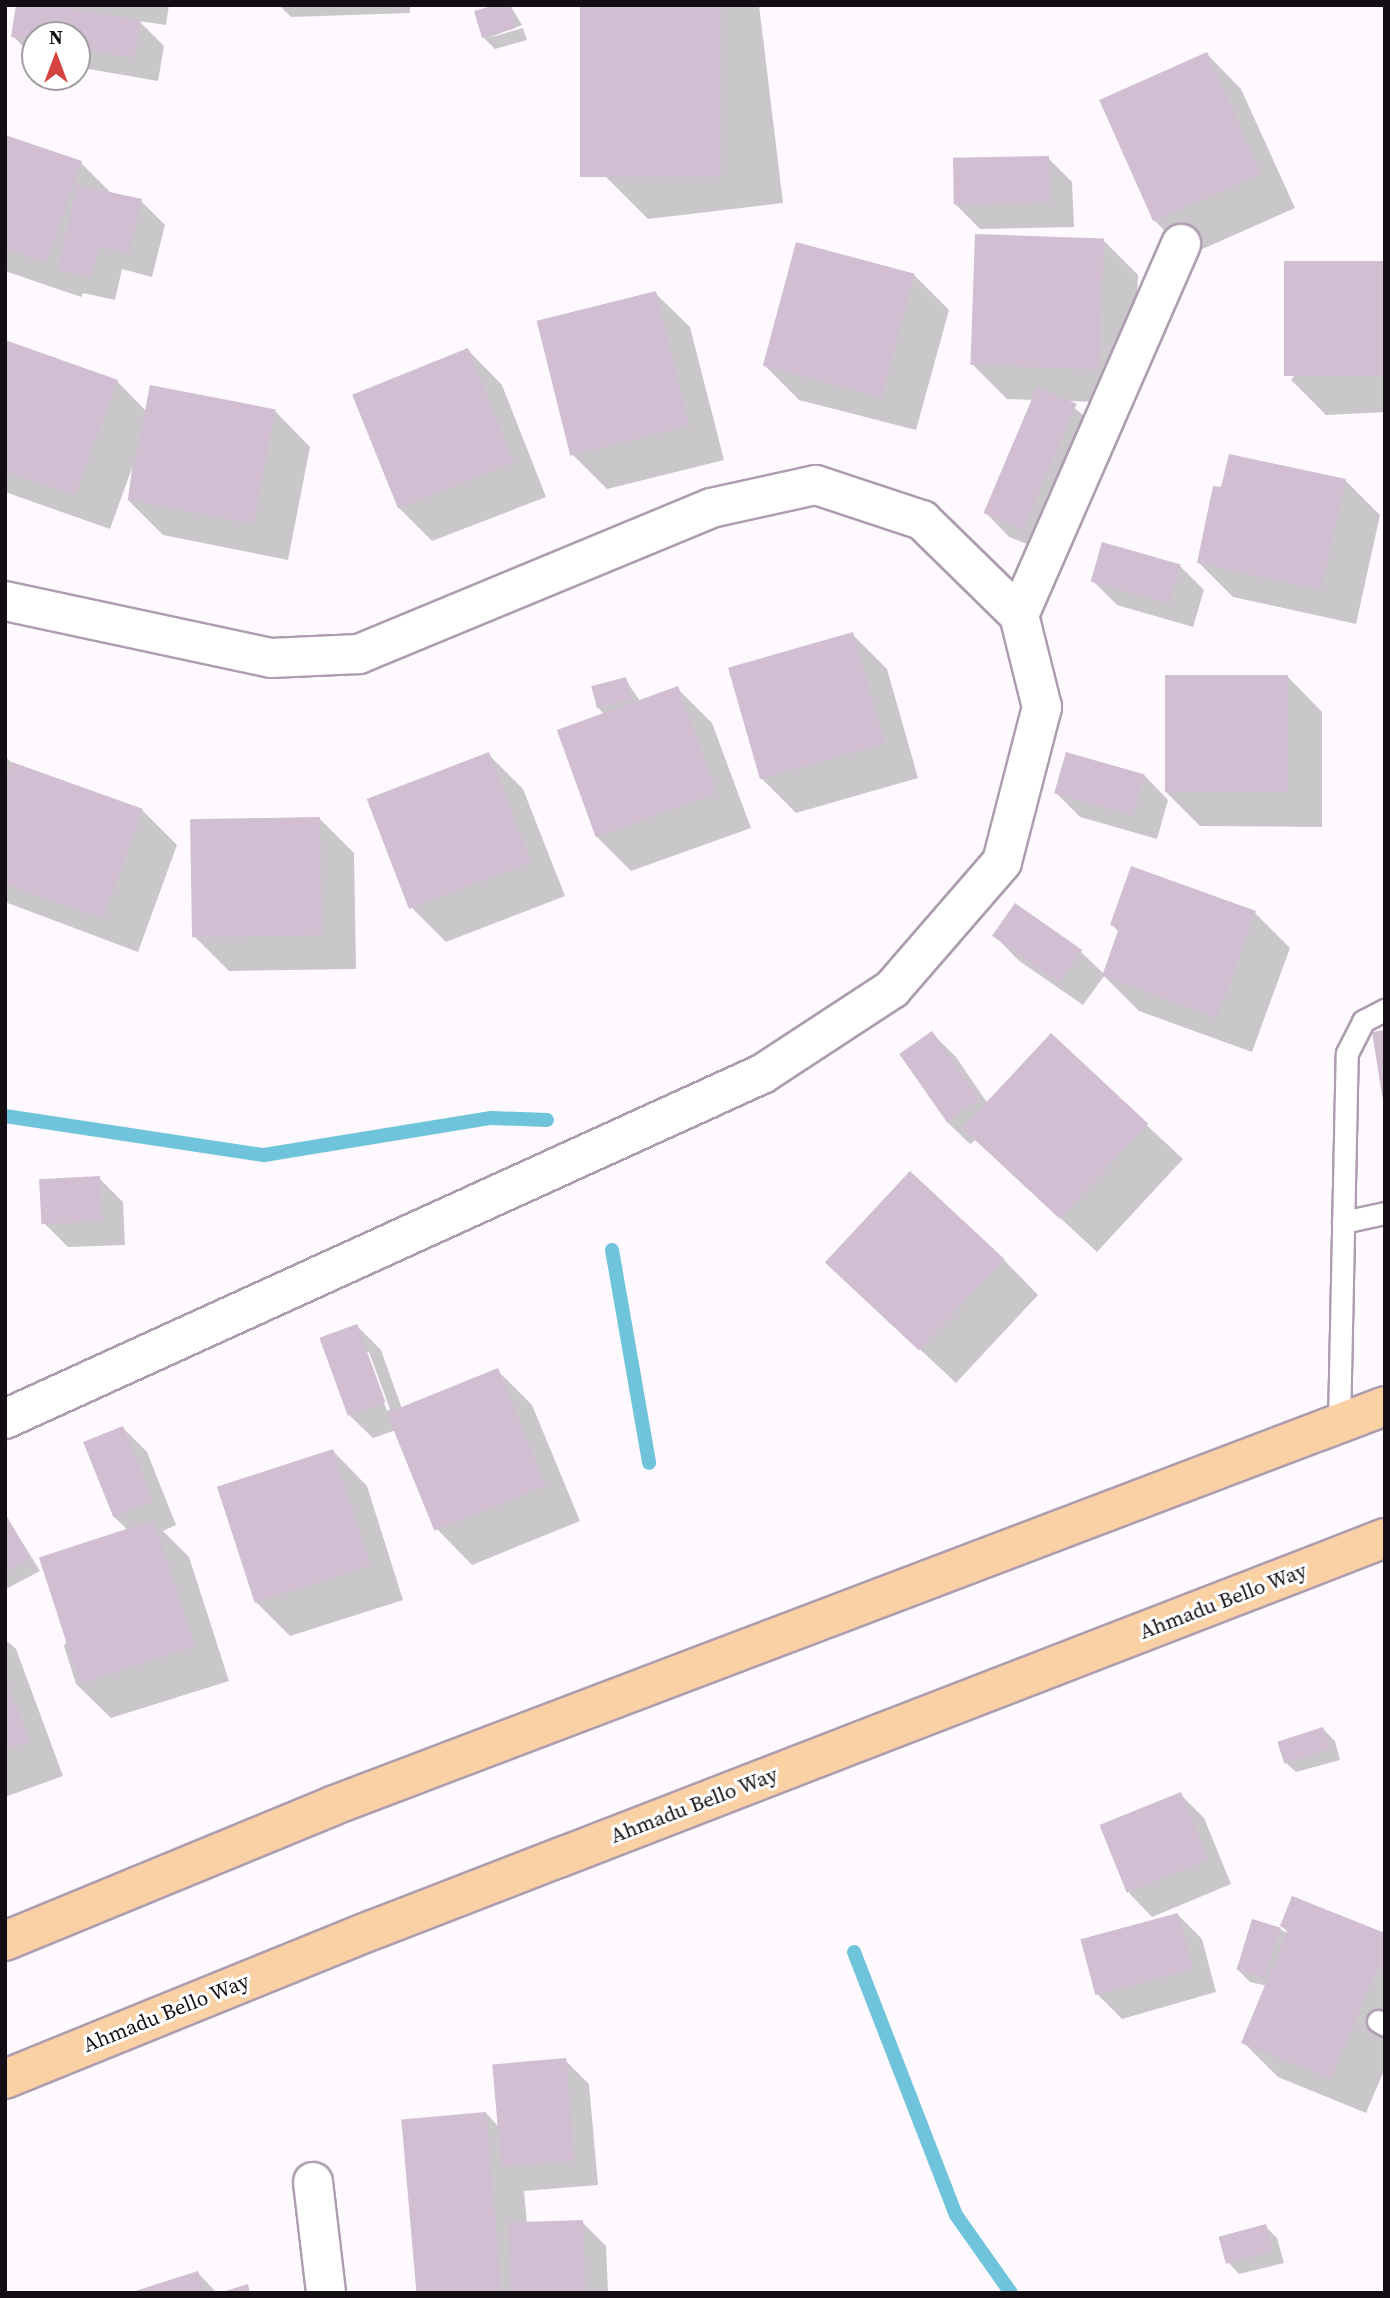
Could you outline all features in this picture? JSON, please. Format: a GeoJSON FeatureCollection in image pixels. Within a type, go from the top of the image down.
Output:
{"type":"FeatureCollection","features":[{"type":"Feature","properties":{"kind":"main road"},"geometry":{"type":"LineString","coordinates":[[5,1941],[331,1806],[1385,1406]]}},
{"type":"Feature","properties":{"kind":"main road","name":"Ahmadu Bello Way"},"geometry":{"type":"LineString","coordinates":[[5,2079],[375,1928],[1385,1538]]}},
{"type":"Feature","properties":{"kind":"street"},"geometry":{"type":"LineString","coordinates":[[1018,615],[1181,244]]}},
{"type":"Feature","properties":{"kind":"street"},"geometry":{"type":"LineString","coordinates":[[5,601],[271,659],[359,654],[573,561],[711,508],[816,485],[922,520],[1018,615],[1042,707],[1002,862],[892,989],[762,1073],[5,1419]]}},
{"type":"Feature","properties":{"kind":"street"},"geometry":{"type":"LineString","coordinates":[[313,2182],[326,2293]]}},
{"type":"Feature","properties":{"kind":"lane"},"geometry":{"type":"LineString","coordinates":[[1339,1424],[1347,1053],[1363,1021],[1385,1010]]}},
{"type":"Feature","properties":{"kind":"lane"},"geometry":{"type":"LineString","coordinates":[[1343,1222],[1385,1213]]}},
{"type":"Feature","properties":{"kind":"building"},"geometry":{"type":"Polygon","coordinates":[[[16,5],[49,5],[141,20],[134,58],[91,50],[91,21],[21,21],[21,39],[11,37],[16,5]]]}},
{"type":"Feature","properties":{"kind":"building"},"geometry":{"type":"Polygon","coordinates":[[[496,5],[510,5],[516,28],[482,38],[474,11],[496,5]]]}},
{"type":"Feature","properties":{"kind":"building"},"geometry":{"type":"Polygon","coordinates":[[[580,5],[721,5],[721,177],[580,177],[580,5]]]}},
{"type":"Feature","properties":{"kind":"building"},"geometry":{"type":"Polygon","coordinates":[[[1207,52],[1261,174],[1153,221],[1099,100],[1207,52]]]}},
{"type":"Feature","properties":{"kind":"building"},"geometry":{"type":"Polygon","coordinates":[[[5,135],[82,161],[47,263],[5,249],[5,135]]]}},
{"type":"Feature","properties":{"kind":"building"},"geometry":{"type":"Polygon","coordinates":[[[1049,156],[1050,203],[954,205],[953,158],[1049,156]]]}},
{"type":"Feature","properties":{"kind":"building"},"geometry":{"type":"Polygon","coordinates":[[[77,185],[142,199],[129,254],[99,247],[91,277],[57,270],[77,185]]]}},
{"type":"Feature","properties":{"kind":"building"},"geometry":{"type":"Polygon","coordinates":[[[975,234],[1104,239],[1099,369],[970,365],[975,234]]]}},
{"type":"Feature","properties":{"kind":"building"},"geometry":{"type":"Polygon","coordinates":[[[796,242],[915,274],[882,397],[763,366],[796,242]]]}},
{"type":"Feature","properties":{"kind":"building"},"geometry":{"type":"Polygon","coordinates":[[[1284,261],[1385,261],[1385,376],[1284,376],[1284,261]]]}},
{"type":"Feature","properties":{"kind":"building"},"geometry":{"type":"Polygon","coordinates":[[[656,291],[690,426],[570,456],[537,321],[656,291]]]}},
{"type":"Feature","properties":{"kind":"building"},"geometry":{"type":"Polygon","coordinates":[[[5,340],[118,380],[75,495],[5,471],[5,340]]]}},
{"type":"Feature","properties":{"kind":"building"},"geometry":{"type":"Polygon","coordinates":[[[468,348],[514,462],[398,509],[352,395],[468,348]]]}},
{"type":"Feature","properties":{"kind":"building"},"geometry":{"type":"Polygon","coordinates":[[[150,385],[276,409],[253,524],[128,500],[150,385]]]}},
{"type":"Feature","properties":{"kind":"building"},"geometry":{"type":"Polygon","coordinates":[[[1037,387],[1077,404],[1023,530],[983,513],[1037,387]]]}},
{"type":"Feature","properties":{"kind":"building"},"geometry":{"type":"Polygon","coordinates":[[[1229,454],[1346,479],[1321,590],[1197,563],[1213,486],[1221,487],[1229,454]]]}},
{"type":"Feature","properties":{"kind":"building"},"geometry":{"type":"Polygon","coordinates":[[[1102,542],[1181,565],[1170,604],[1091,581],[1102,542]]]}},
{"type":"Feature","properties":{"kind":"building"},"geometry":{"type":"Polygon","coordinates":[[[853,632],[885,744],[760,779],[728,668],[853,632]]]}},
{"type":"Feature","properties":{"kind":"building"},"geometry":{"type":"Polygon","coordinates":[[[1165,675],[1288,675],[1288,792],[1165,792],[1165,675]]]}},
{"type":"Feature","properties":{"kind":"building"},"geometry":{"type":"Polygon","coordinates":[[[626,677],[632,699],[597,709],[591,686],[626,677]]]}},
{"type":"Feature","properties":{"kind":"building"},"geometry":{"type":"Polygon","coordinates":[[[678,686],[717,793],[596,837],[557,730],[678,686]]]}},
{"type":"Feature","properties":{"kind":"building"},"geometry":{"type":"Polygon","coordinates":[[[489,752],[531,862],[409,909],[367,799],[489,752]]]}},
{"type":"Feature","properties":{"kind":"building"},"geometry":{"type":"Polygon","coordinates":[[[1066,752],[1145,775],[1133,816],[1054,793],[1066,752]]]}},
{"type":"Feature","properties":{"kind":"building"},"geometry":{"type":"Polygon","coordinates":[[[12,762],[143,809],[103,919],[5,884],[5,782],[12,762]]]}},
{"type":"Feature","properties":{"kind":"building"},"geometry":{"type":"Polygon","coordinates":[[[320,817],[322,935],[192,937],[190,819],[320,817]]]}},
{"type":"Feature","properties":{"kind":"building"},"geometry":{"type":"Polygon","coordinates":[[[1131,866],[1256,911],[1217,1018],[1102,976],[1119,928],[1110,925],[1131,866]]]}},
{"type":"Feature","properties":{"kind":"building"},"geometry":{"type":"Polygon","coordinates":[[[1015,903],[1082,950],[1059,983],[992,936],[1015,903]]]}},
{"type":"Feature","properties":{"kind":"building"},"geometry":{"type":"Polygon","coordinates":[[[1385,1030],[1385,1101],[1383,1101],[1372,1032],[1385,1030]]]}},
{"type":"Feature","properties":{"kind":"building"},"geometry":{"type":"Polygon","coordinates":[[[932,1031],[980,1099],[947,1122],[899,1054],[932,1031]]]}},
{"type":"Feature","properties":{"kind":"building"},"geometry":{"type":"Polygon","coordinates":[[[1051,1033],[1148,1124],[1060,1219],[962,1128],[1051,1033]]]}},
{"type":"Feature","properties":{"kind":"building"},"geometry":{"type":"Polygon","coordinates":[[[910,1171],[1004,1259],[919,1350],[825,1262],[910,1171]]]}},
{"type":"Feature","properties":{"kind":"building"},"geometry":{"type":"Polygon","coordinates":[[[100,1176],[102,1221],[41,1224],[39,1179],[100,1176]]]}},
{"type":"Feature","properties":{"kind":"building"},"geometry":{"type":"Polygon","coordinates":[[[357,1324],[385,1402],[348,1416],[319,1338],[357,1324]]]}},
{"type":"Feature","properties":{"kind":"building"},"geometry":{"type":"Polygon","coordinates":[[[498,1368],[546,1486],[434,1531],[387,1413],[498,1368]]]}},
{"type":"Feature","properties":{"kind":"building"},"geometry":{"type":"Polygon","coordinates":[[[123,1426],[153,1501],[113,1517],[83,1442],[123,1426]]]}},
{"type":"Feature","properties":{"kind":"building"},"geometry":{"type":"Polygon","coordinates":[[[333,1449],[371,1565],[255,1603],[217,1487],[333,1449]]]}},
{"type":"Feature","properties":{"kind":"building"},"geometry":{"type":"Polygon","coordinates":[[[5,1513],[30,1559],[5,1572],[5,1513]]]}},
{"type":"Feature","properties":{"kind":"building"},"geometry":{"type":"Polygon","coordinates":[[[154,1520],[195,1646],[80,1684],[39,1557],[154,1520]]]}},
{"type":"Feature","properties":{"kind":"building"},"geometry":{"type":"Polygon","coordinates":[[[5,1676],[30,1741],[5,1750],[5,1676]]]}},
{"type":"Feature","properties":{"kind":"building"},"geometry":{"type":"Polygon","coordinates":[[[1323,1727],[1330,1749],[1284,1764],[1277,1742],[1323,1727]]]}},
{"type":"Feature","properties":{"kind":"building"},"geometry":{"type":"Polygon","coordinates":[[[1181,1792],[1208,1860],[1127,1893],[1099,1825],[1181,1792]]]}},
{"type":"Feature","properties":{"kind":"building"},"geometry":{"type":"Polygon","coordinates":[[[1292,1896],[1385,1933],[1385,1970],[1378,1967],[1331,2079],[1241,2043],[1288,1930],[1280,1926],[1292,1896]]]}},
{"type":"Feature","properties":{"kind":"building"},"geometry":{"type":"Polygon","coordinates":[[[1178,1913],[1193,1969],[1095,1995],[1080,1939],[1178,1913]]]}},
{"type":"Feature","properties":{"kind":"building"},"geometry":{"type":"Polygon","coordinates":[[[1252,1919],[1281,1928],[1265,1978],[1237,1970],[1252,1919]]]}},
{"type":"Feature","properties":{"kind":"building"},"geometry":{"type":"Polygon","coordinates":[[[566,2058],[575,2161],[501,2167],[492,2064],[566,2058]]]}},
{"type":"Feature","properties":{"kind":"building"},"geometry":{"type":"Polygon","coordinates":[[[486,2112],[502,2293],[417,2293],[401,2119],[486,2112]]]}},
{"type":"Feature","properties":{"kind":"building"},"geometry":{"type":"Polygon","coordinates":[[[583,2220],[586,2293],[511,2293],[508,2223],[583,2220]]]}},
{"type":"Feature","properties":{"kind":"building"},"geometry":{"type":"Polygon","coordinates":[[[1266,2224],[1273,2251],[1226,2264],[1219,2237],[1266,2224]]]}},
{"type":"Feature","properties":{"kind":"building"},"geometry":{"type":"Polygon","coordinates":[[[198,2271],[205,2293],[132,2293],[132,2292],[198,2271]]]}},
{"type":"Feature","properties":{"kind":"building"},"geometry":{"type":"Polygon","coordinates":[[[248,2284],[250,2293],[222,2293],[222,2292],[248,2284]]]}},
{"type":"Feature","properties":{"kind":"waterway"},"geometry":{"type":"LineString","coordinates":[[5,1116],[264,1155],[491,1118],[547,1120]]}},
{"type":"Feature","properties":{"kind":"waterway"},"geometry":{"type":"LineString","coordinates":[[612,1250],[649,1463]]}},
{"type":"Feature","properties":{"kind":"waterway"},"geometry":{"type":"LineString","coordinates":[[854,1952],[956,2215],[1011,2293]]}}]}
